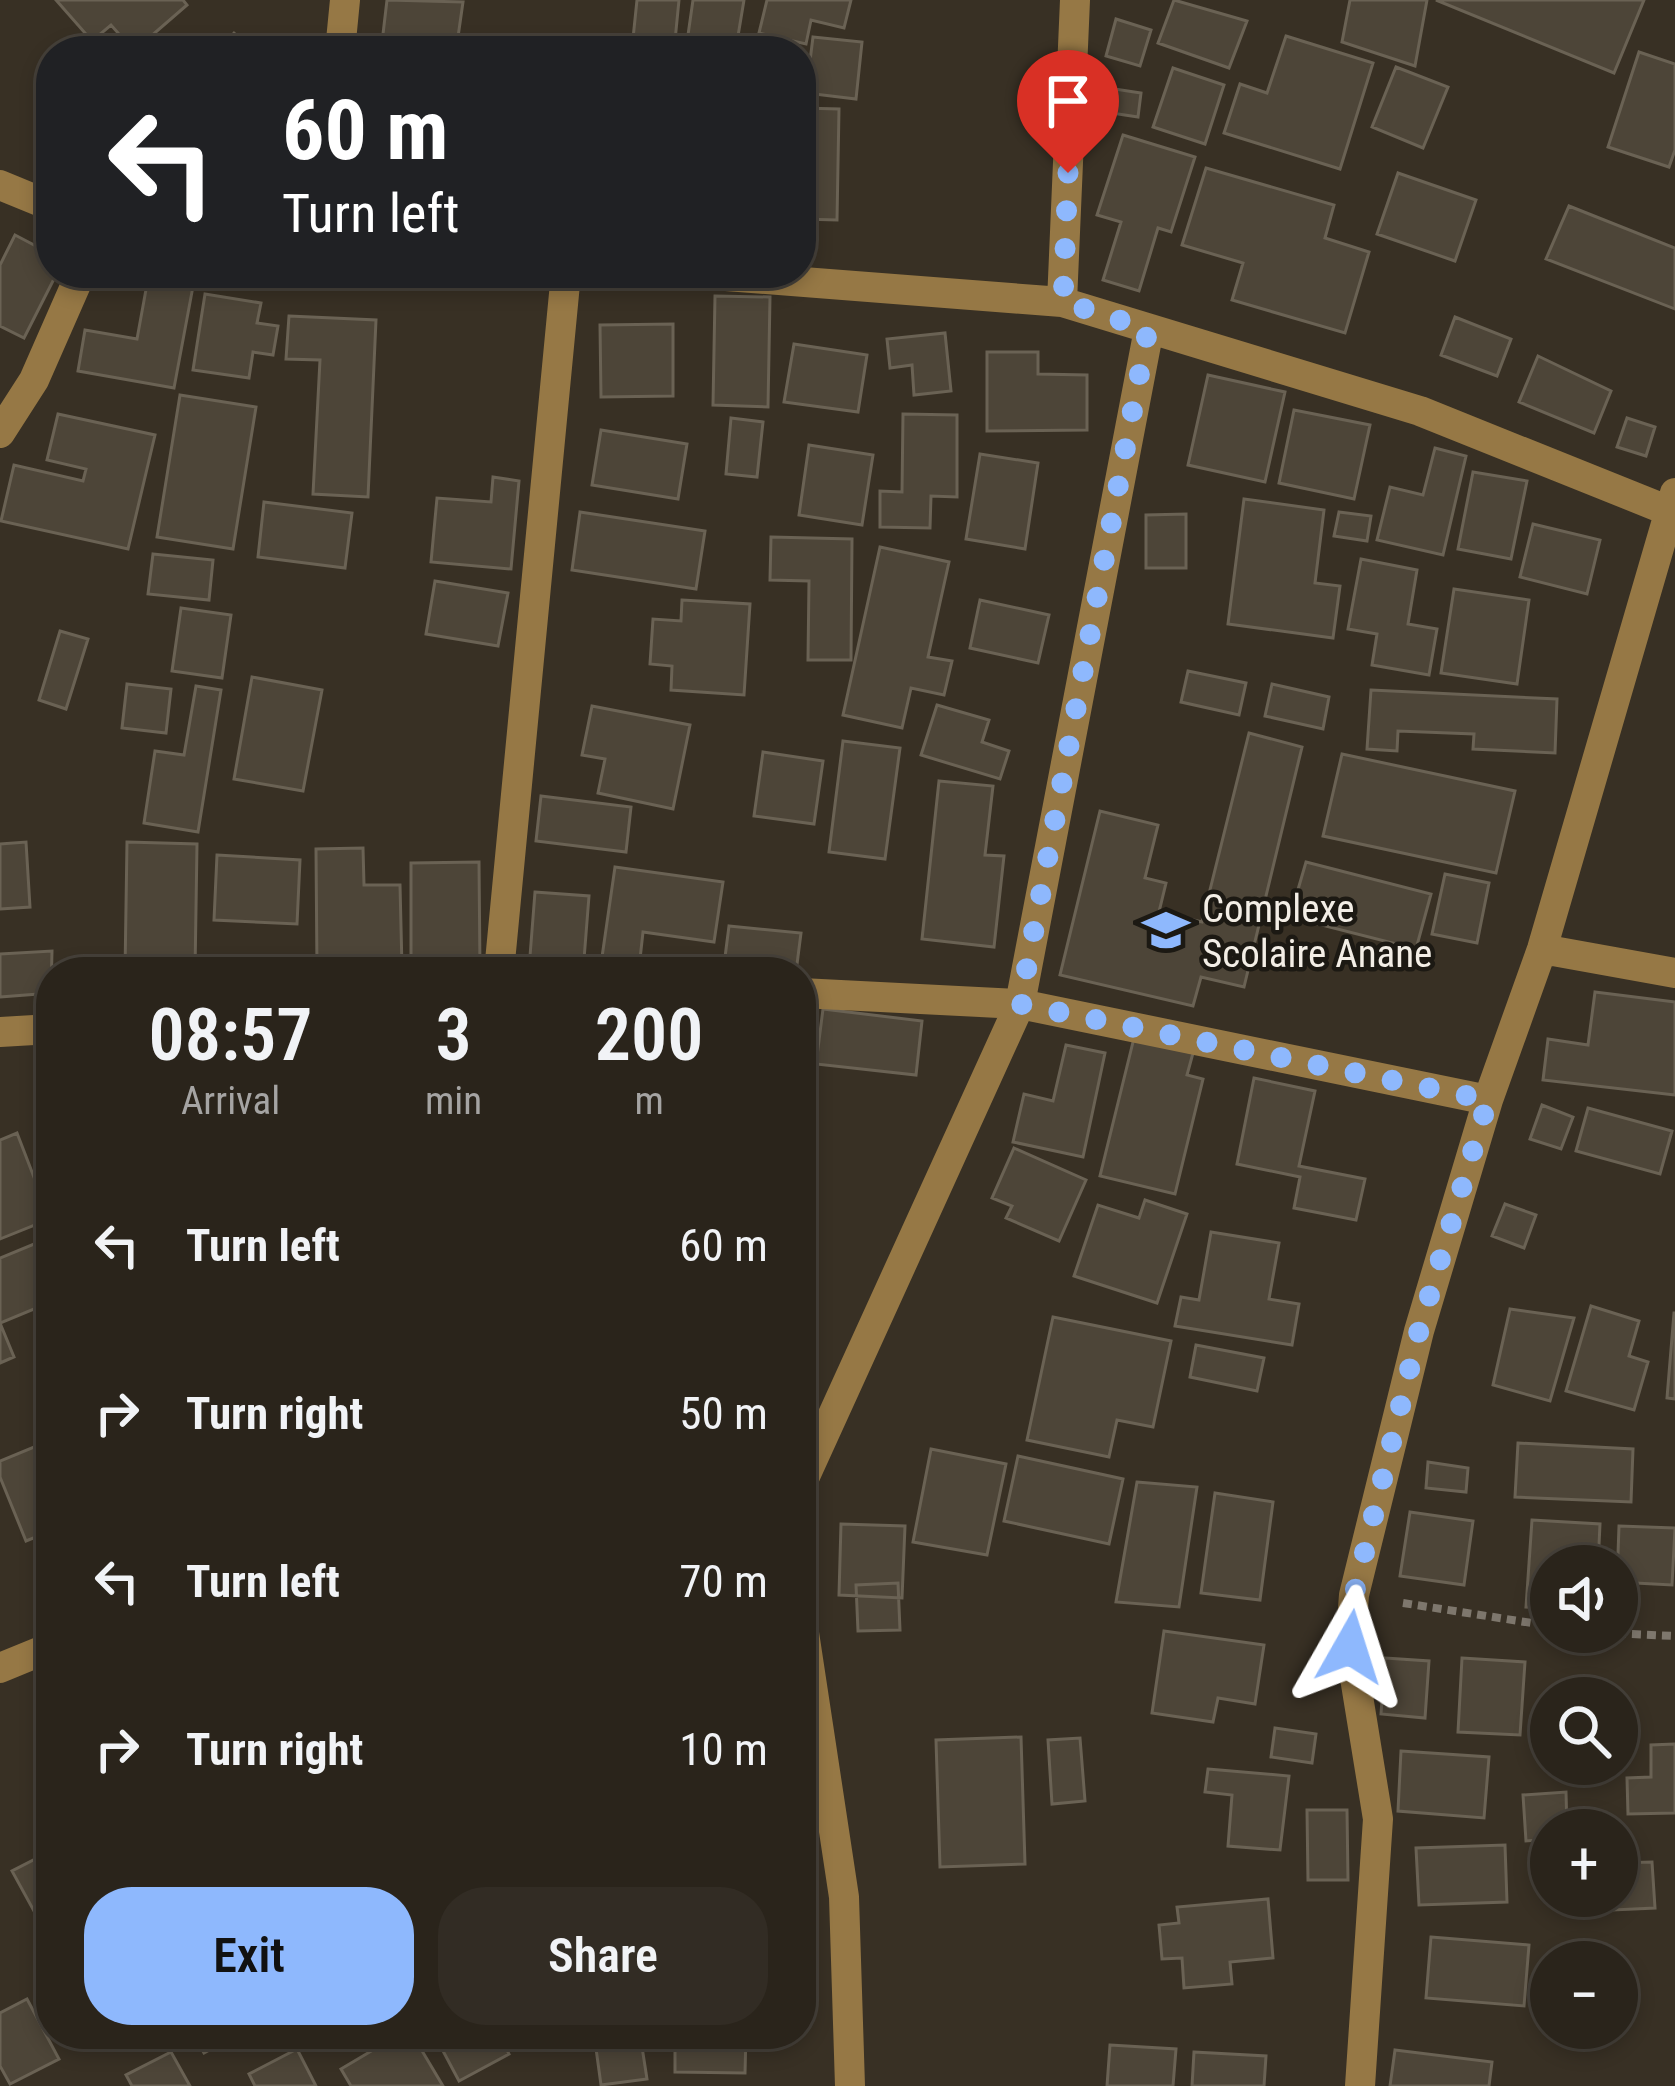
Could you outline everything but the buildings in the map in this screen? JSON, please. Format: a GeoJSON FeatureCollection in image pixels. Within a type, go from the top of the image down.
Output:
{"type":"FeatureCollection","features":[{"type":"Feature","properties":{"kind":"street"},"geometry":{"type":"LineString","coordinates":[[341,36],[345,0]]}},
{"type":"Feature","properties":{"kind":"street"},"geometry":{"type":"LineString","coordinates":[[1063,302],[1075,0]]}},
{"type":"Feature","properties":{"kind":"street"},"geometry":{"type":"LineString","coordinates":[[0,184],[36,200]]}},
{"type":"Feature","properties":{"kind":"street"},"geometry":{"type":"LineString","coordinates":[[816,283],[1063,302],[1420,411],[1672,502],[1542,949],[1488,1100],[1419,1331],[1354,1595],[1350,1647],[1378,1820],[1360,2086]]}},
{"type":"Feature","properties":{"kind":"street"},"geometry":{"type":"LineString","coordinates":[[0,433],[34,380],[74,288]]}},
{"type":"Feature","properties":{"kind":"street"},"geometry":{"type":"LineString","coordinates":[[501,957],[565,288]]}},
{"type":"Feature","properties":{"kind":"street"},"geometry":{"type":"LineString","coordinates":[[816,1452],[1020,1004],[1148,329]]}},
{"type":"Feature","properties":{"kind":"street"},"geometry":{"type":"LineString","coordinates":[[1542,949],[1675,973]]}},
{"type":"Feature","properties":{"kind":"street"},"geometry":{"type":"LineString","coordinates":[[816,994],[1020,1004],[1488,1100]]}},
{"type":"Feature","properties":{"kind":"street"},"geometry":{"type":"LineString","coordinates":[[0,1032],[36,1030]]}},
{"type":"Feature","properties":{"kind":"street"},"geometry":{"type":"LineString","coordinates":[[0,1668],[36,1653]]}},
{"type":"Feature","properties":{"kind":"street"},"geometry":{"type":"LineString","coordinates":[[816,1712],[844,1897],[850,2086]]}},
{"type":"Feature","properties":{"kind":"path"},"geometry":{"type":"LineString","coordinates":[[1354,1595],[1530,1623]]}},
{"type":"Feature","properties":{"kind":"path"},"geometry":{"type":"LineString","coordinates":[[1638,1634],[1675,1636]]}},
{"type":"Feature","properties":{"kind":"place","name":"Complexe Scolaire Anane"},"geometry":{"type":"Point","coordinates":[1166,930]}},
{"type":"Feature","properties":{"kind":"route"},"geometry":{"type":"LineString","coordinates":[[1068,173],[1063,302],[1148,329],[1020,1004],[1488,1100],[1419,1331],[1354,1595],[1350,1647]]}}]}
